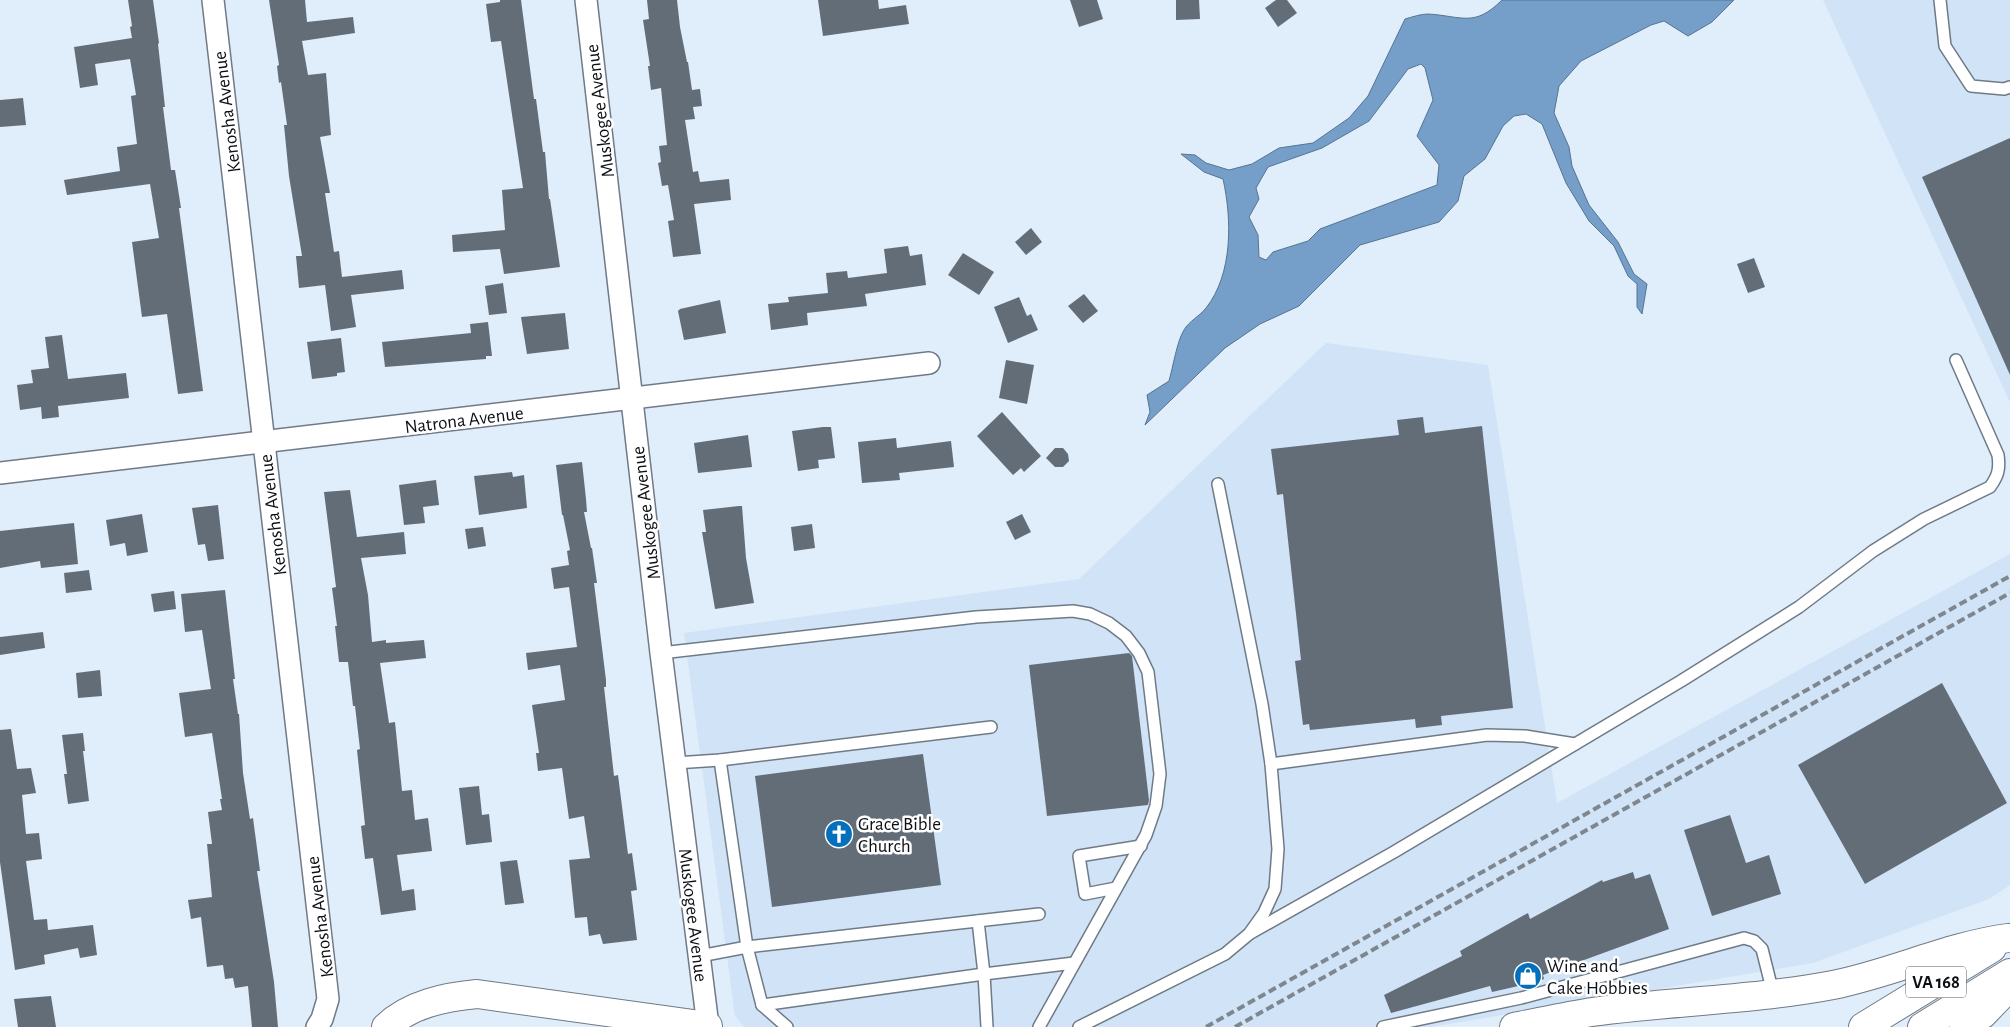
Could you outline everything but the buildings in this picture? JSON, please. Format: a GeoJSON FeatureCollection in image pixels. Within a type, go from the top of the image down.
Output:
{"type":"FeatureCollection","features":[{"type":"Feature","properties":{"kind":"highway"},"geometry":{"type":"LineString","coordinates":[[1521,1027],[1514,1027],[1591,1012],[1710,1002],[1832,985],[1872,976],[1962,946],[2009,937]]}},
{"type":"Feature","properties":{"kind":"highway","name":"VA 168"},"geometry":{"type":"LineString","coordinates":[[1863,1027],[2009,937]]}},
{"type":"Feature","properties":{"kind":"highway","name":"VA 168"},"geometry":{"type":"LineString","coordinates":[[1922,1027],[2010,974]]}},
{"type":"Feature","properties":{"kind":"highway"},"geometry":{"type":"LineString","coordinates":[[1964,1027],[1982,1014],[2010,986]]}},
{"type":"Feature","properties":{"kind":"highway"},"geometry":{"type":"LineString","coordinates":[[386,1027],[398,1016],[414,1007],[455,996],[477,994],[709,1026]]}},
{"type":"Feature","properties":{"kind":"highway"},"geometry":{"type":"LineString","coordinates":[[411,1027],[420,1012],[433,1003]]}},
{"type":"Feature","properties":{"kind":"street","name":"Kenosha Avenue"},"geometry":{"type":"LineString","coordinates":[[213,0],[328,999],[317,1027]]}},
{"type":"Feature","properties":{"kind":"street","name":"Muskogee Avenue"},"geometry":{"type":"LineString","coordinates":[[586,0],[675,763],[709,1026]]}},
{"type":"Feature","properties":{"kind":"street","name":"Natrona Avenue"},"geometry":{"type":"LineString","coordinates":[[0,473],[929,363]]}},
{"type":"Feature","properties":{"kind":"lane"},"geometry":{"type":"LineString","coordinates":[[1940,0],[1945,46],[1971,86],[2004,89],[2010,87]]}},
{"type":"Feature","properties":{"kind":"lane"},"geometry":{"type":"LineString","coordinates":[[1078,1027],[1225,954],[1249,934],[1394,852],[1799,607],[1872,550],[1924,519],[1990,487],[1997,478],[2000,468],[1998,455],[1956,360]]}},
{"type":"Feature","properties":{"kind":"lane"},"geometry":{"type":"LineString","coordinates":[[1218,484],[1262,704],[1271,764],[1278,850],[1275,889],[1264,913],[1249,934]]}},
{"type":"Feature","properties":{"kind":"lane"},"geometry":{"type":"LineString","coordinates":[[662,653],[976,616],[1073,611],[1090,614],[1109,623],[1126,636],[1139,653],[1148,672],[1160,762],[1156,806],[1141,846],[1039,1027]]}},
{"type":"Feature","properties":{"kind":"lane"},"geometry":{"type":"LineString","coordinates":[[675,763],[720,760],[991,727]]}},
{"type":"Feature","properties":{"kind":"lane"},"geometry":{"type":"LineString","coordinates":[[1271,764],[1487,735],[1526,736],[1575,744]]}},
{"type":"Feature","properties":{"kind":"lane"},"geometry":{"type":"LineString","coordinates":[[720,760],[747,947],[762,1005],[787,1027]]}},
{"type":"Feature","properties":{"kind":"lane"},"geometry":{"type":"LineString","coordinates":[[1116,888],[1085,894],[1079,856],[1141,846]]}},
{"type":"Feature","properties":{"kind":"lane"},"geometry":{"type":"LineString","coordinates":[[700,956],[747,947],[1039,914]]}},
{"type":"Feature","properties":{"kind":"lane"},"geometry":{"type":"LineString","coordinates":[[978,921],[987,1027]]}},
{"type":"Feature","properties":{"kind":"lane"},"geometry":{"type":"LineString","coordinates":[[1383,1027],[1521,998],[1744,938],[1754,941],[1762,949],[1773,993]]}},
{"type":"Feature","properties":{"kind":"lane"},"geometry":{"type":"LineString","coordinates":[[762,1005],[984,974],[1074,964]]}},
{"type":"Feature","properties":{"kind":"shaded area"},"geometry":{"type":"Polygon","coordinates":[[[1823,0],[2010,0],[2010,402],[1823,0]]]}},
{"type":"Feature","properties":{"kind":"shaded area"},"geometry":{"type":"Polygon","coordinates":[[[1326,343],[1488,365],[1557,803],[2010,554],[2010,885],[1989,899],[1813,963],[1431,1027],[744,1027],[735,1016],[684,633],[1079,579],[1326,343]]]}},
{"type":"Feature","properties":{"kind":"water"},"geometry":{"type":"Polygon","coordinates":[[[1502,0],[1734,0],[1712,22],[1688,36],[1664,21],[1651,25],[1581,61],[1559,86],[1554,113],[1569,147],[1572,166],[1589,205],[1618,242],[1634,274],[1647,284],[1642,314],[1637,307],[1637,284],[1628,276],[1614,246],[1589,221],[1566,183],[1542,124],[1526,114],[1514,116],[1503,126],[1485,159],[1464,176],[1458,201],[1439,222],[1360,245],[1299,306],[1260,324],[1225,348],[1145,425],[1150,412],[1147,395],[1169,381],[1177,347],[1184,330],[1204,311],[1215,294],[1226,263],[1229,228],[1223,179],[1204,172],[1181,154],[1195,155],[1206,163],[1229,170],[1252,164],[1279,148],[1313,143],[1349,118],[1368,96],[1405,19],[1428,14],[1467,18],[1475,17],[1492,9],[1502,0]],[[1421,64],[1408,69],[1369,121],[1322,148],[1268,167],[1256,188],[1259,199],[1249,217],[1258,235],[1259,257],[1266,260],[1273,252],[1308,241],[1320,229],[1437,185],[1439,165],[1417,136],[1433,100],[1425,68],[1421,64]]]}},
{"type":"Feature","properties":{"kind":"railway"},"geometry":{"type":"LineString","coordinates":[[1206,1027],[2010,576]]}},
{"type":"Feature","properties":{"kind":"railway"},"geometry":{"type":"LineString","coordinates":[[1235,1027],[2010,593]]}},
{"type":"Feature","properties":{"kind":"place","name":"Grace Bible Church"},"geometry":{"type":"Point","coordinates":[839,834]}},
{"type":"Feature","properties":{"kind":"place","name":"Wine and Cake Hobbies"},"geometry":{"type":"Point","coordinates":[1528,976]}}]}
